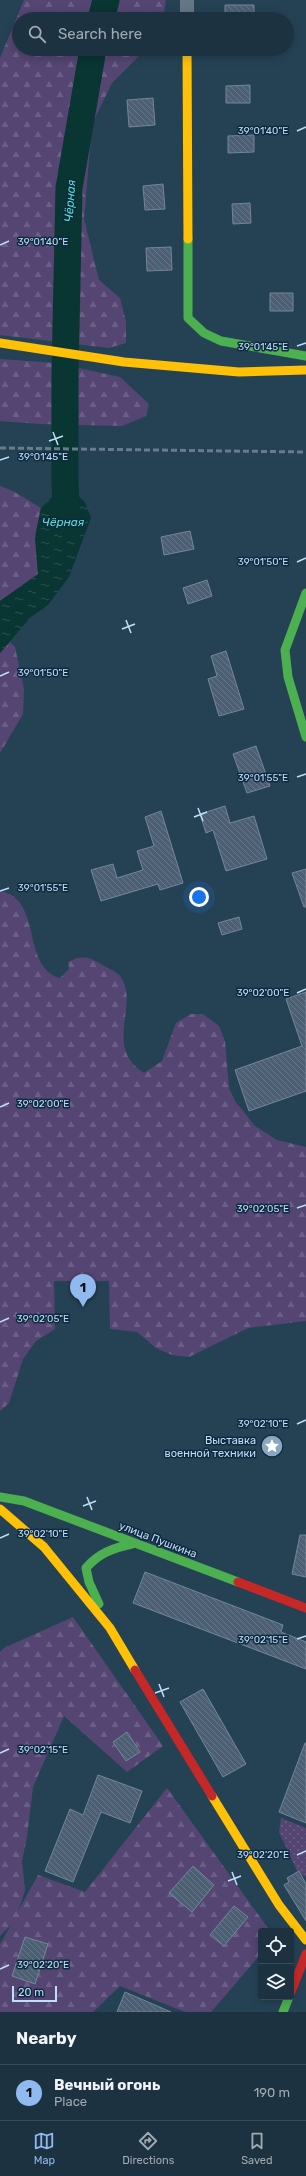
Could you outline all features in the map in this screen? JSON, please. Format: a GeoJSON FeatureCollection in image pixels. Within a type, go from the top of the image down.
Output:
{"type":"FeatureCollection","features":[{"type":"Feature","properties":{"kind":"main road"},"geometry":{"type":"LineString","coordinates":[[187,56],[188,318],[204,333],[221,341],[306,356]]}},
{"type":"Feature","properties":{"kind":"main road"},"geometry":{"type":"LineString","coordinates":[[0,343],[124,362],[238,372],[306,370]]}},
{"type":"Feature","properties":{"kind":"main road"},"geometry":{"type":"LineString","coordinates":[[306,593],[286,650],[288,676],[302,710],[306,737]]}},
{"type":"Feature","properties":{"kind":"main road","name":"улица Пушкина"},"geometry":{"type":"LineString","coordinates":[[0,1497],[24,1501],[132,1544],[306,1608]]}},
{"type":"Feature","properties":{"kind":"main road"},"geometry":{"type":"LineString","coordinates":[[0,1509],[44,1547],[110,1628]]}},
{"type":"Feature","properties":{"kind":"main road"},"geometry":{"type":"LineString","coordinates":[[132,1544],[105,1550],[94,1558],[86,1568],[89,1582],[110,1628],[279,1905],[306,1940]]}},
{"type":"Feature","properties":{"kind":"main road"},"geometry":{"type":"LineString","coordinates":[[294,1984],[306,1954]]}},
{"type":"Feature","properties":{"kind":"main road"},"geometry":{"type":"LineString","coordinates":[[283,2012],[288,2000]]}},
{"type":"Feature","properties":{"kind":"street"},"geometry":{"type":"LineString","coordinates":[[187,0],[187,12]]}},
{"type":"Feature","properties":{"kind":"green space"},"geometry":{"type":"Polygon","coordinates":[[[24,0],[166,0],[164,12],[19,12],[24,0]]]}},
{"type":"Feature","properties":{"kind":"green space"},"geometry":{"type":"Polygon","coordinates":[[[12,29],[12,56],[139,56],[112,83],[92,124],[84,219],[99,280],[120,298],[126,322],[126,343],[109,348],[0,335],[0,58],[12,29]]]}},
{"type":"Feature","properties":{"kind":"green space"},"geometry":{"type":"Polygon","coordinates":[[[0,359],[55,363],[120,377],[149,404],[146,416],[122,426],[40,424],[0,421],[0,359]]]}},
{"type":"Feature","properties":{"kind":"green space"},"geometry":{"type":"Polygon","coordinates":[[[0,486],[13,491],[41,508],[35,537],[38,574],[0,601],[0,486]]]}},
{"type":"Feature","properties":{"kind":"green space"},"geometry":{"type":"Polygon","coordinates":[[[10,642],[15,647],[24,689],[23,714],[0,753],[0,653],[10,642]]]}},
{"type":"Feature","properties":{"kind":"green space"},"geometry":{"type":"Polygon","coordinates":[[[0,891],[13,896],[22,906],[28,919],[35,948],[40,961],[48,972],[60,978],[69,969],[68,962],[76,959],[87,958],[120,976],[125,987],[127,999],[123,1038],[125,1050],[132,1062],[144,1073],[162,1061],[176,1023],[191,1014],[203,1014],[219,1026],[225,1041],[229,1088],[235,1101],[255,1126],[277,1140],[306,1147],[306,1321],[248,1328],[189,1357],[172,1355],[156,1348],[137,1332],[110,1329],[109,1281],[54,1281],[55,1329],[36,1341],[23,1359],[9,1403],[0,1411],[0,891]]]}},
{"type":"Feature","properties":{"kind":"green space"},"geometry":{"type":"Polygon","coordinates":[[[73,1617],[163,1746],[127,1772],[64,1716],[33,1787],[27,1837],[22,1861],[25,1891],[18,1911],[38,1875],[85,1892],[167,1788],[268,1928],[258,1928],[258,1957],[211,2012],[185,2012],[120,1986],[93,2012],[0,2012],[0,1944],[11,1925],[0,1936],[0,1652],[4,1648],[73,1617]]]}},
{"type":"Feature","properties":{"kind":"green space"},"geometry":{"type":"Polygon","coordinates":[[[281,1818],[306,1828],[306,1877],[298,1873],[279,1832],[281,1818]]]}},
{"type":"Feature","properties":{"kind":"water","name":"Чёрная"},"geometry":{"type":"Polygon","coordinates":[[[65,484],[85,502],[91,518],[69,577],[48,605],[31,617],[0,653],[0,601],[38,574],[35,537],[41,508],[65,484]]]}},
{"type":"Feature","properties":{"kind":"building"},"geometry":{"type":"Polygon","coordinates":[[[225,5],[254,5],[254,12],[225,12],[225,5]]]}},
{"type":"Feature","properties":{"kind":"building"},"geometry":{"type":"Polygon","coordinates":[[[250,85],[250,103],[226,103],[226,86],[250,85]]]}},
{"type":"Feature","properties":{"kind":"building"},"geometry":{"type":"Polygon","coordinates":[[[153,98],[155,125],[129,127],[127,100],[153,98]]]}},
{"type":"Feature","properties":{"kind":"building"},"geometry":{"type":"Polygon","coordinates":[[[254,135],[254,152],[228,153],[228,136],[254,135]]]}},
{"type":"Feature","properties":{"kind":"building"},"geometry":{"type":"Polygon","coordinates":[[[163,184],[165,209],[145,210],[143,186],[163,184]]]}},
{"type":"Feature","properties":{"kind":"building"},"geometry":{"type":"Polygon","coordinates":[[[250,203],[251,223],[233,224],[232,204],[250,203]]]}},
{"type":"Feature","properties":{"kind":"building"},"geometry":{"type":"Polygon","coordinates":[[[171,247],[172,270],[147,271],[146,248],[171,247]]]}},
{"type":"Feature","properties":{"kind":"building"},"geometry":{"type":"Polygon","coordinates":[[[270,293],[293,293],[293,311],[270,311],[270,293]]]}},
{"type":"Feature","properties":{"kind":"building"},"geometry":{"type":"Polygon","coordinates":[[[190,531],[194,549],[164,555],[161,537],[190,531]]]}},
{"type":"Feature","properties":{"kind":"building"},"geometry":{"type":"Polygon","coordinates":[[[207,580],[212,596],[188,604],[183,588],[207,580]]]}},
{"type":"Feature","properties":{"kind":"building"},"geometry":{"type":"Polygon","coordinates":[[[226,651],[244,709],[219,716],[208,679],[217,676],[211,656],[226,651]]]}},
{"type":"Feature","properties":{"kind":"building"},"geometry":{"type":"Polygon","coordinates":[[[256,746],[270,786],[247,793],[233,754],[256,746]]]}},
{"type":"Feature","properties":{"kind":"building"},"geometry":{"type":"Polygon","coordinates":[[[225,806],[230,823],[254,816],[267,859],[226,871],[213,830],[206,833],[200,814],[225,806]]]}},
{"type":"Feature","properties":{"kind":"building"},"geometry":{"type":"Polygon","coordinates":[[[161,811],[183,883],[160,890],[158,884],[101,901],[91,870],[113,864],[117,878],[143,870],[137,851],[154,846],[145,817],[161,811]]]}},
{"type":"Feature","properties":{"kind":"building"},"geometry":{"type":"Polygon","coordinates":[[[306,869],[306,907],[304,907],[292,873],[306,869]]]}},
{"type":"Feature","properties":{"kind":"building"},"geometry":{"type":"Polygon","coordinates":[[[239,917],[242,929],[222,935],[218,923],[239,917]]]}},
{"type":"Feature","properties":{"kind":"building"},"geometry":{"type":"Polygon","coordinates":[[[306,992],[306,1091],[249,1111],[235,1070],[302,1046],[286,999],[306,992]]]}},
{"type":"Feature","properties":{"kind":"building"},"geometry":{"type":"Polygon","coordinates":[[[300,1535],[306,1535],[306,1577],[292,1574],[300,1535]]]}},
{"type":"Feature","properties":{"kind":"building"},"geometry":{"type":"Polygon","coordinates":[[[145,1572],[283,1625],[281,1632],[306,1642],[306,1669],[133,1603],[145,1572]]]}},
{"type":"Feature","properties":{"kind":"building"},"geometry":{"type":"Polygon","coordinates":[[[203,1689],[246,1764],[223,1777],[180,1702],[203,1689]]]}},
{"type":"Feature","properties":{"kind":"building"},"geometry":{"type":"Polygon","coordinates":[[[127,1732],[140,1752],[126,1761],[113,1742],[127,1732]]]}},
{"type":"Feature","properties":{"kind":"building"},"geometry":{"type":"Polygon","coordinates":[[[306,1743],[306,1823],[279,1812],[306,1743]]]}},
{"type":"Feature","properties":{"kind":"building"},"geometry":{"type":"Polygon","coordinates":[[[98,1775],[142,1791],[130,1823],[101,1812],[73,1882],[45,1871],[70,1809],[83,1815],[98,1775]]]}},
{"type":"Feature","properties":{"kind":"building"},"geometry":{"type":"Polygon","coordinates":[[[193,1866],[214,1885],[192,1912],[169,1893],[193,1866]]]}},
{"type":"Feature","properties":{"kind":"building"},"geometry":{"type":"Polygon","coordinates":[[[299,1871],[306,1884],[306,1921],[284,1885],[289,1882],[287,1878],[299,1871]]]}},
{"type":"Feature","properties":{"kind":"building"},"geometry":{"type":"Polygon","coordinates":[[[234,1906],[248,1917],[224,1946],[210,1935],[234,1906]]]}},
{"type":"Feature","properties":{"kind":"building"},"geometry":{"type":"Polygon","coordinates":[[[25,1937],[48,1944],[35,1984],[12,1976],[25,1937]]]}},
{"type":"Feature","properties":{"kind":"building"},"geometry":{"type":"Polygon","coordinates":[[[125,1992],[171,2012],[117,2012],[125,1992]]]}},
{"type":"Feature","properties":{"kind":"waterway","name":"Чёрная"},"geometry":{"type":"LineString","coordinates":[[103,12],[106,0]]}},
{"type":"Feature","properties":{"kind":"waterway","name":"Чёрная"},"geometry":{"type":"LineString","coordinates":[[67,521],[65,484],[65,373],[69,188],[92,56]]}},
{"type":"Feature","properties":{"kind":"railway"},"geometry":{"type":"LineString","coordinates":[[0,448],[306,452]]}},
{"type":"Feature","properties":{"kind":"traffic: fast"},"geometry":{"type":"LineString","coordinates":[[188,239],[188,318],[204,333],[221,341],[306,356]]}},
{"type":"Feature","properties":{"kind":"traffic: fast"},"geometry":{"type":"LineString","coordinates":[[306,593],[285,650],[288,677],[306,737]]}},
{"type":"Feature","properties":{"kind":"traffic: fast"},"geometry":{"type":"LineString","coordinates":[[0,1497],[24,1501],[238,1582]]}},
{"type":"Feature","properties":{"kind":"traffic: fast"},"geometry":{"type":"LineString","coordinates":[[99,1604],[89,1582],[86,1568],[101,1555],[119,1547],[132,1544]]}},
{"type":"Feature","properties":{"kind":"traffic: fast"},"geometry":{"type":"LineString","coordinates":[[283,2012],[288,2000]]}},
{"type":"Feature","properties":{"kind":"traffic: slow"},"geometry":{"type":"LineString","coordinates":[[187,56],[188,239]]}},
{"type":"Feature","properties":{"kind":"traffic: slow"},"geometry":{"type":"LineString","coordinates":[[0,343],[124,362],[239,372],[306,370]]}},
{"type":"Feature","properties":{"kind":"traffic: slow"},"geometry":{"type":"LineString","coordinates":[[0,1509],[44,1547],[110,1628],[135,1670]]}},
{"type":"Feature","properties":{"kind":"traffic: slow"},"geometry":{"type":"LineString","coordinates":[[212,1796],[279,1905],[306,1940]]}},
{"type":"Feature","properties":{"kind":"traffic: jam"},"geometry":{"type":"LineString","coordinates":[[238,1582],[306,1608]]}},
{"type":"Feature","properties":{"kind":"traffic: jam"},"geometry":{"type":"LineString","coordinates":[[135,1670],[212,1796]]}},
{"type":"Feature","properties":{"kind":"traffic: jam"},"geometry":{"type":"LineString","coordinates":[[294,1984],[306,1954]]}},
{"type":"Feature","properties":{"kind":"place","name":"Вечный огонь"},"geometry":{"type":"Point","coordinates":[83,1307]}},
{"type":"Feature","properties":{"kind":"place","name":"Выставка военной техники"},"geometry":{"type":"Point","coordinates":[272,1446]}}]}
